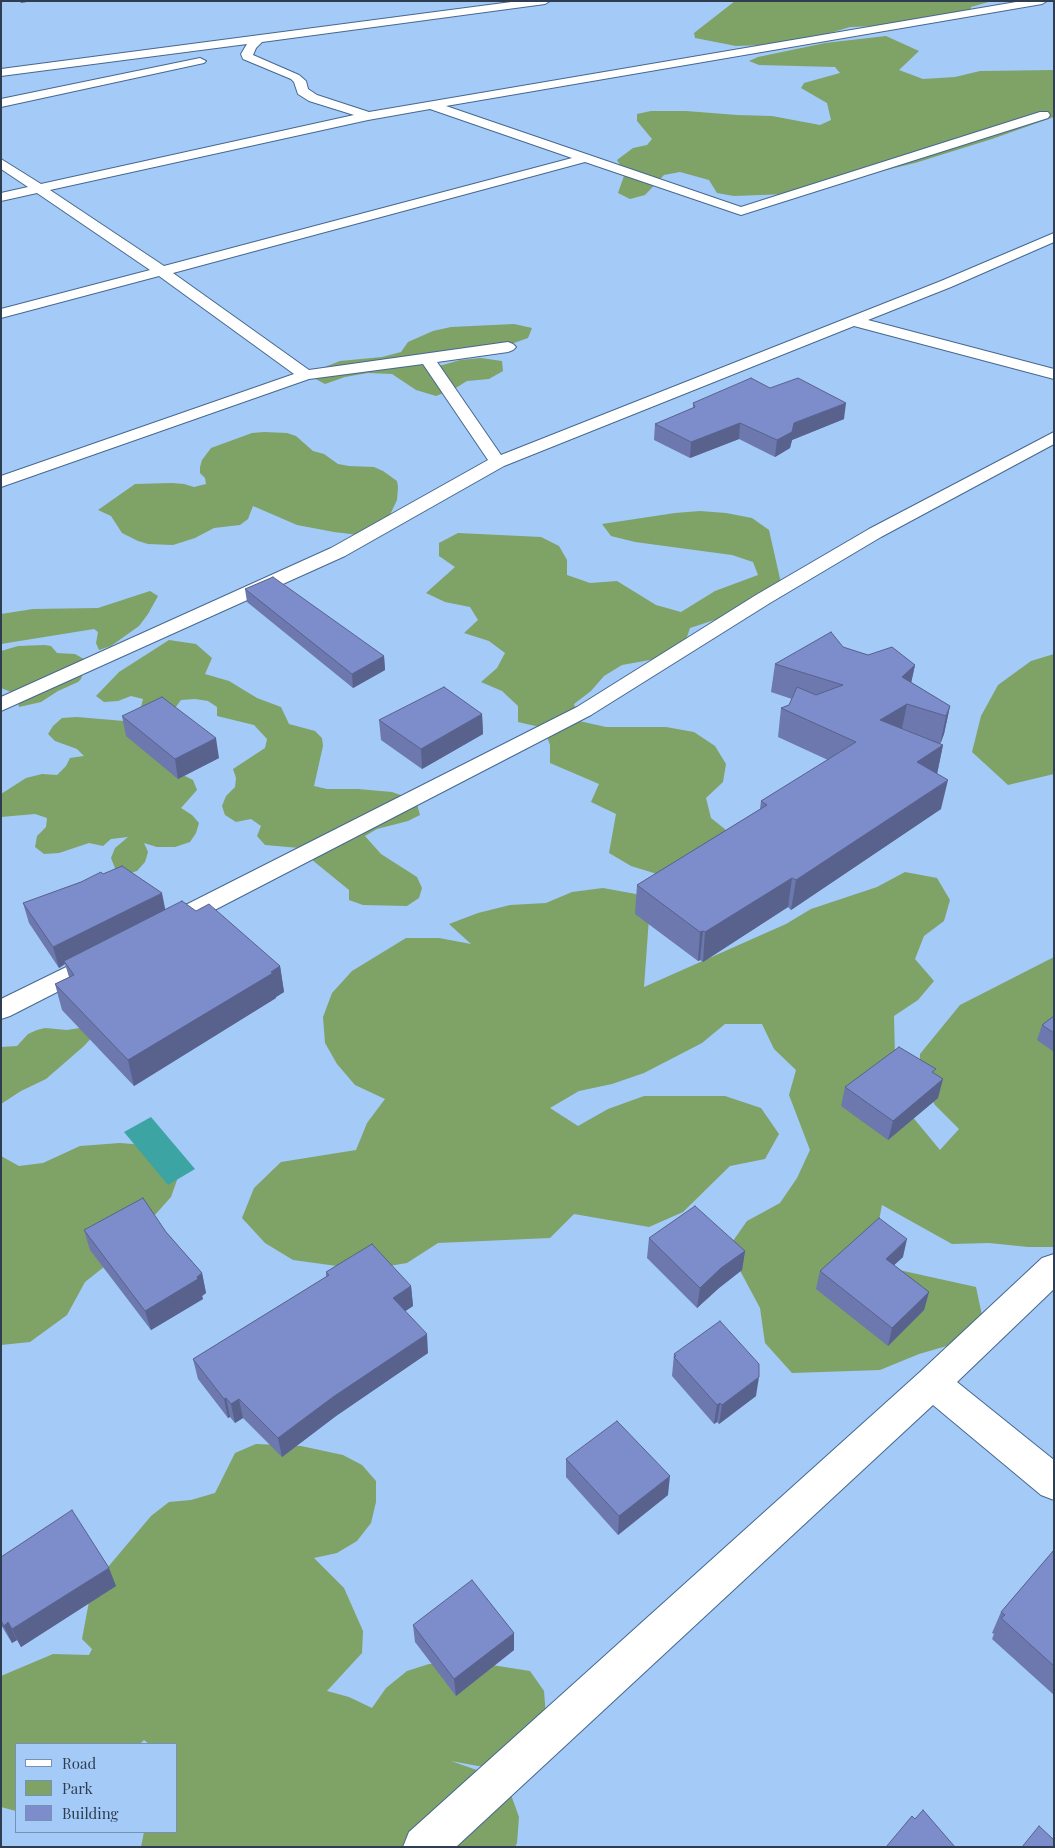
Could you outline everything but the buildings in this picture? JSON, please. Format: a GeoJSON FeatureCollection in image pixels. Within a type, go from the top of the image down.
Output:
{"type":"FeatureCollection","features":[{"type":"Feature","properties":{"kind":"street"},"geometry":{"type":"LineString","coordinates":[[424,1847],[932,1383],[1054,1268]]}},
{"type":"Feature","properties":{"kind":"street"},"geometry":{"type":"LineString","coordinates":[[932,1383],[1054,1483]]}},
{"type":"Feature","properties":{"kind":"lane"},"geometry":{"type":"LineString","coordinates":[[464,1],[475,10]]}},
{"type":"Feature","properties":{"kind":"lane"},"geometry":{"type":"LineString","coordinates":[[1,74],[545,1]]}},
{"type":"Feature","properties":{"kind":"lane"},"geometry":{"type":"LineString","coordinates":[[1,197],[368,116],[1042,1]]}},
{"type":"Feature","properties":{"kind":"lane"},"geometry":{"type":"LineString","coordinates":[[260,38],[248,51],[247,57],[295,77],[300,81],[302,91],[313,98],[368,116]]}},
{"type":"Feature","properties":{"kind":"lane"},"geometry":{"type":"LineString","coordinates":[[229,55],[248,51]]}},
{"type":"Feature","properties":{"kind":"lane"},"geometry":{"type":"LineString","coordinates":[[1,103],[210,59]]}},
{"type":"Feature","properties":{"kind":"lane"},"geometry":{"type":"LineString","coordinates":[[430,105],[741,211],[1044,115]]}},
{"type":"Feature","properties":{"kind":"lane"},"geometry":{"type":"LineString","coordinates":[[1,314],[586,158]]}},
{"type":"Feature","properties":{"kind":"lane"},"geometry":{"type":"LineString","coordinates":[[1,163],[161,271],[306,375]]}},
{"type":"Feature","properties":{"kind":"lane"},"geometry":{"type":"LineString","coordinates":[[1,705],[338,552],[498,462],[852,321],[1054,237]]}},
{"type":"Feature","properties":{"kind":"lane"},"geometry":{"type":"LineString","coordinates":[[852,321],[1054,374]]}},
{"type":"Feature","properties":{"kind":"lane"},"geometry":{"type":"LineString","coordinates":[[1,482],[306,375],[508,347]]}},
{"type":"Feature","properties":{"kind":"lane"},"geometry":{"type":"LineString","coordinates":[[427,358],[498,462]]}},
{"type":"Feature","properties":{"kind":"lane"},"geometry":{"type":"LineString","coordinates":[[151,933],[584,711],[763,599],[874,533],[1054,437]]}},
{"type":"Feature","properties":{"kind":"lane"},"geometry":{"type":"LineString","coordinates":[[1,1010],[116,951]]}},
{"type":"Feature","properties":{"kind":"green space"},"geometry":{"type":"Polygon","coordinates":[[[735,1],[992,1],[971,7],[969,17],[901,21],[878,26],[850,27],[830,33],[765,45],[736,46],[695,38],[694,33],[735,1]]]}},
{"type":"Feature","properties":{"kind":"green space"},"geometry":{"type":"Polygon","coordinates":[[[886,36],[919,51],[899,70],[923,79],[955,77],[980,71],[1054,70],[1054,117],[915,163],[787,194],[734,196],[717,193],[709,180],[680,172],[664,175],[645,195],[630,199],[618,193],[625,173],[617,160],[633,148],[647,145],[652,139],[637,121],[637,114],[651,111],[686,111],[772,116],[820,125],[831,120],[827,103],[801,88],[804,83],[840,73],[835,67],[759,65],[749,61],[758,57],[825,43],[886,36]]]}},
{"type":"Feature","properties":{"kind":"green space"},"geometry":{"type":"Polygon","coordinates":[[[514,324],[532,328],[528,338],[494,350],[431,358],[422,366],[443,365],[460,360],[481,358],[502,361],[503,371],[489,379],[467,381],[454,389],[436,396],[416,390],[392,374],[368,373],[345,377],[325,384],[310,376],[322,368],[340,361],[382,357],[401,352],[408,342],[433,331],[451,327],[514,324]]]}},
{"type":"Feature","properties":{"kind":"green space"},"geometry":{"type":"Polygon","coordinates":[[[252,433],[287,433],[296,436],[313,451],[324,454],[338,464],[374,467],[397,481],[397,500],[387,521],[359,535],[297,525],[253,506],[248,519],[240,525],[214,528],[195,538],[173,545],[148,544],[138,541],[122,533],[111,516],[98,510],[135,484],[172,483],[194,487],[206,484],[205,478],[200,473],[200,467],[202,460],[211,448],[252,433]]]}},
{"type":"Feature","properties":{"kind":"green space"},"geometry":{"type":"Polygon","coordinates":[[[700,511],[752,518],[769,530],[781,583],[757,606],[690,628],[685,643],[672,656],[622,665],[604,676],[591,691],[574,704],[579,721],[606,727],[666,727],[694,732],[715,746],[726,764],[723,782],[706,798],[711,818],[731,834],[657,874],[631,866],[609,853],[616,814],[591,802],[599,784],[550,763],[550,745],[544,728],[518,722],[518,706],[502,691],[481,682],[497,668],[505,653],[489,641],[464,633],[478,620],[470,607],[445,602],[426,593],[455,567],[439,556],[439,543],[458,533],[541,537],[559,546],[567,560],[567,575],[590,583],[617,581],[656,605],[681,612],[715,591],[758,575],[753,562],[732,555],[635,542],[611,536],[602,524],[700,511]]]}},
{"type":"Feature","properties":{"kind":"green space"},"geometry":{"type":"Polygon","coordinates":[[[150,591],[158,596],[148,614],[139,626],[111,646],[99,650],[96,643],[98,632],[94,629],[1,644],[1,614],[33,609],[98,608],[150,591]]]}},
{"type":"Feature","properties":{"kind":"green space"},"geometry":{"type":"Polygon","coordinates":[[[169,640],[196,644],[212,658],[205,674],[229,681],[257,698],[281,707],[289,724],[315,731],[322,738],[323,746],[314,786],[327,789],[392,792],[406,797],[417,804],[420,815],[408,821],[377,829],[365,836],[381,854],[417,877],[422,888],[419,898],[407,906],[363,905],[349,900],[349,890],[311,859],[311,849],[265,845],[257,836],[261,826],[251,819],[236,822],[225,815],[222,806],[226,796],[235,787],[236,778],[233,769],[265,748],[267,739],[254,725],[217,716],[217,707],[208,701],[195,699],[181,700],[175,708],[149,713],[141,707],[143,699],[131,696],[118,701],[104,702],[96,696],[119,672],[169,640]]]}},
{"type":"Feature","properties":{"kind":"green space"},"geometry":{"type":"Polygon","coordinates":[[[18,646],[51,646],[57,653],[75,654],[84,659],[85,667],[81,679],[41,702],[19,707],[16,694],[1,688],[1,651],[18,646]]]}},
{"type":"Feature","properties":{"kind":"green space"},"geometry":{"type":"Polygon","coordinates":[[[1054,654],[1054,774],[1008,785],[972,752],[981,716],[998,685],[1031,661],[1054,654]]]}},
{"type":"Feature","properties":{"kind":"green space"},"geometry":{"type":"Polygon","coordinates":[[[77,717],[124,721],[181,774],[193,780],[197,790],[181,808],[192,815],[199,823],[196,833],[190,842],[175,847],[157,847],[144,843],[148,852],[145,862],[137,871],[122,876],[115,868],[111,858],[115,848],[128,837],[111,839],[103,846],[89,843],[59,853],[44,854],[35,847],[37,836],[46,827],[47,818],[35,814],[1,817],[1,794],[26,778],[42,774],[57,775],[66,766],[70,758],[84,756],[77,749],[55,741],[48,734],[53,726],[62,718],[77,717]]]}},
{"type":"Feature","properties":{"kind":"green space"},"geometry":{"type":"Polygon","coordinates":[[[905,872],[937,878],[950,900],[944,921],[924,936],[915,959],[934,981],[918,1000],[894,1016],[896,1097],[940,1150],[959,1129],[935,1105],[919,1080],[920,1054],[960,1005],[1054,957],[1054,1247],[1028,1247],[989,1243],[952,1244],[882,1205],[876,1236],[890,1268],[976,1287],[983,1320],[957,1343],[919,1354],[880,1370],[792,1373],[765,1343],[760,1308],[728,1248],[747,1221],[780,1203],[797,1178],[810,1150],[789,1095],[796,1070],[774,1049],[762,1024],[725,1024],[702,1043],[644,1073],[612,1084],[579,1091],[550,1108],[578,1126],[608,1109],[644,1096],[725,1096],[761,1108],[779,1134],[765,1159],[730,1166],[683,1212],[649,1227],[574,1214],[550,1238],[438,1243],[407,1263],[366,1270],[293,1260],[265,1243],[242,1218],[254,1188],[281,1162],[356,1150],[367,1123],[385,1099],[355,1085],[337,1064],[325,1043],[323,1017],[332,993],[352,971],[406,938],[439,938],[471,944],[449,924],[478,913],[510,905],[546,903],[572,892],[603,888],[636,894],[649,918],[644,987],[786,924],[811,909],[877,887],[905,872]]]}},
{"type":"Feature","properties":{"kind":"green space"},"geometry":{"type":"Polygon","coordinates":[[[86,1027],[94,1035],[84,1046],[46,1079],[21,1091],[1,1104],[1,1047],[17,1046],[28,1034],[45,1028],[67,1030],[86,1027]]]}},
{"type":"Feature","properties":{"kind":"green space"},"geometry":{"type":"Polygon","coordinates":[[[120,1143],[157,1146],[182,1166],[171,1197],[119,1255],[85,1282],[67,1315],[30,1342],[1,1345],[1,1156],[19,1166],[43,1163],[80,1146],[120,1143]]]}},
{"type":"Feature","properties":{"kind":"green space"},"geometry":{"type":"Polygon","coordinates":[[[256,1444],[301,1446],[343,1455],[362,1465],[376,1481],[376,1502],[371,1523],[357,1541],[337,1553],[314,1558],[344,1588],[363,1631],[362,1653],[327,1691],[349,1697],[372,1708],[386,1688],[407,1671],[429,1664],[479,1663],[530,1671],[544,1691],[546,1717],[502,1766],[478,1766],[451,1761],[491,1775],[510,1792],[519,1817],[515,1847],[141,1847],[144,1833],[178,1833],[178,1743],[148,1743],[144,1740],[141,1743],[15,1743],[15,1811],[1,1807],[1,1676],[53,1654],[89,1655],[92,1649],[82,1639],[90,1596],[103,1573],[151,1516],[169,1502],[191,1500],[215,1493],[235,1453],[256,1444]]]}},
{"type":"Feature","properties":{"kind":"shaded area"},"geometry":{"type":"Polygon","coordinates":[[[151,1117],[195,1169],[168,1185],[124,1132],[151,1117]]]}}]}
